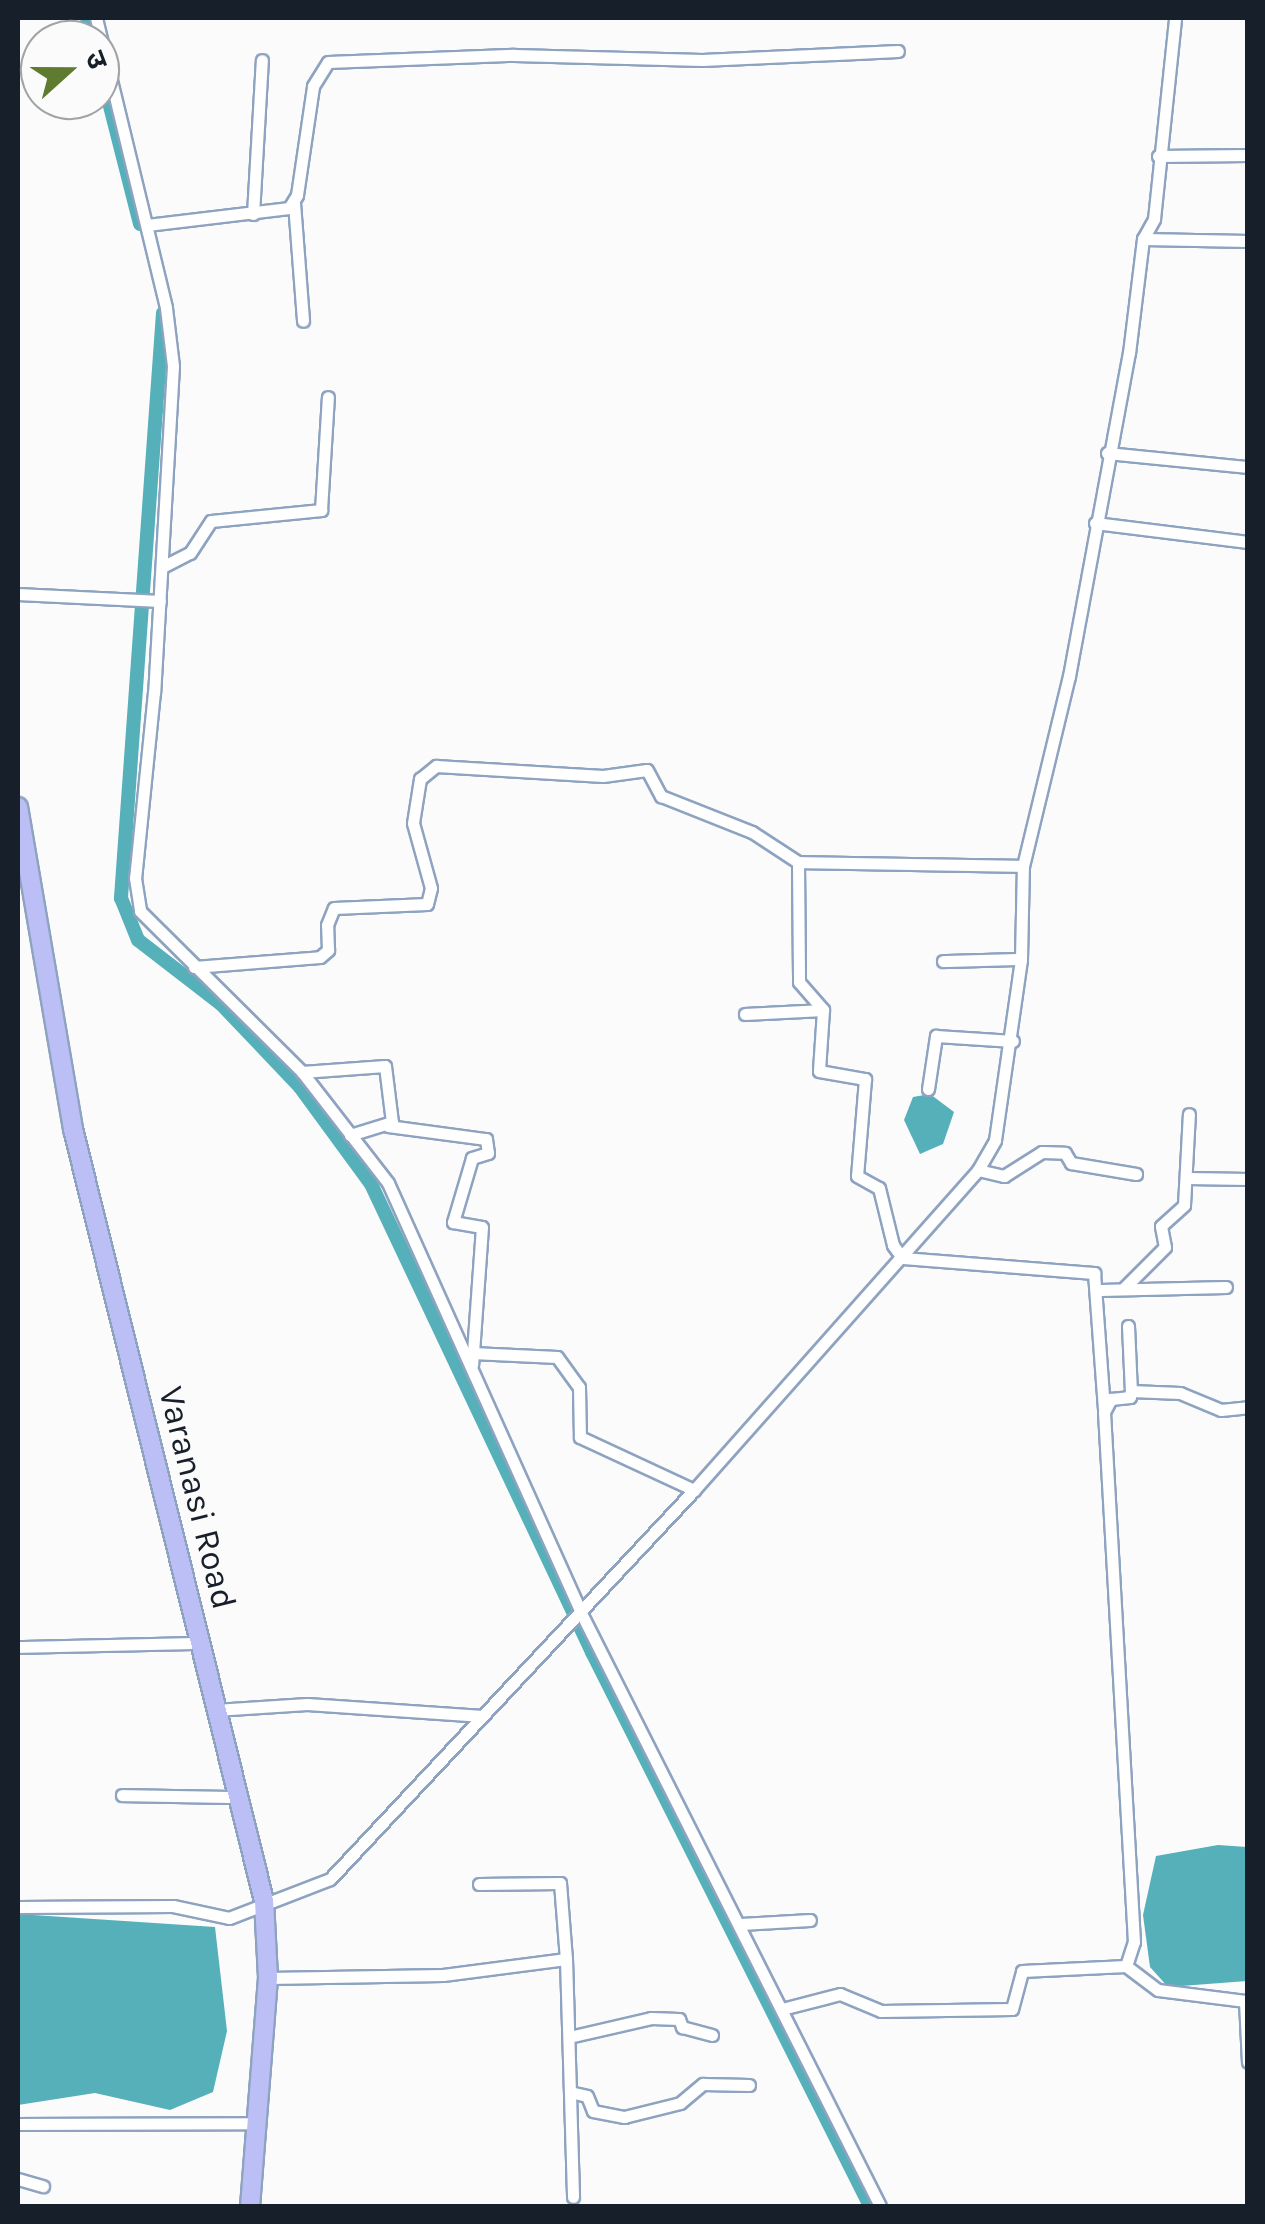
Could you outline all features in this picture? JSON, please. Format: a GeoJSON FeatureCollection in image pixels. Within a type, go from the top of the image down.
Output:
{"type":"FeatureCollection","features":[{"type":"Feature","properties":{"kind":"highway","name":"Varanasi Road"},"geometry":{"type":"LineString","coordinates":[[18,807],[73,1129],[264,1901],[268,1978],[250,2206]]}},
{"type":"Feature","properties":{"kind":"street"},"geometry":{"type":"LineString","coordinates":[[96,18],[147,226],[173,366],[136,897],[149,926],[302,1072],[388,1183],[580,1612],[741,1924],[880,2206]]}},
{"type":"Feature","properties":{"kind":"street"},"geometry":{"type":"LineString","coordinates":[[18,1907],[173,1906],[220,1918],[330,1878],[694,1490],[978,1170],[995,1140],[1021,959],[1023,866],[1069,676],[1144,239],[1154,219],[1175,18]]}},
{"type":"Feature","properties":{"kind":"street"},"geometry":{"type":"LineString","coordinates":[[303,321],[294,203],[312,86],[328,62],[898,51]]}},
{"type":"Feature","properties":{"kind":"street"},"geometry":{"type":"LineString","coordinates":[[253,214],[262,60]]}},
{"type":"Feature","properties":{"kind":"street"},"geometry":{"type":"LineString","coordinates":[[1158,156],[1248,155]]}},
{"type":"Feature","properties":{"kind":"street"},"geometry":{"type":"LineString","coordinates":[[147,226],[253,214],[294,203]]}},
{"type":"Feature","properties":{"kind":"street"},"geometry":{"type":"LineString","coordinates":[[1144,239],[1248,241]]}},
{"type":"Feature","properties":{"kind":"street"},"geometry":{"type":"LineString","coordinates":[[162,566],[190,552],[211,521],[321,510],[328,397]]}},
{"type":"Feature","properties":{"kind":"street"},"geometry":{"type":"LineString","coordinates":[[1107,453],[1248,467]]}},
{"type":"Feature","properties":{"kind":"street"},"geometry":{"type":"LineString","coordinates":[[1095,523],[1248,542]]}},
{"type":"Feature","properties":{"kind":"street"},"geometry":{"type":"LineString","coordinates":[[18,594],[155,601]]}},
{"type":"Feature","properties":{"kind":"street"},"geometry":{"type":"LineString","coordinates":[[194,967],[320,957],[328,950],[326,925],[334,908],[427,904],[430,888],[413,823],[428,768],[602,776],[648,770],[661,796],[752,832],[798,862],[1023,866]]}},
{"type":"Feature","properties":{"kind":"street"},"geometry":{"type":"LineString","coordinates":[[798,862],[799,982],[823,1010],[819,1072],[866,1079],[857,1176],[879,1188],[902,1258]]}},
{"type":"Feature","properties":{"kind":"street"},"geometry":{"type":"LineString","coordinates":[[943,961],[1021,959]]}},
{"type":"Feature","properties":{"kind":"street"},"geometry":{"type":"LineString","coordinates":[[745,1014],[823,1010]]}},
{"type":"Feature","properties":{"kind":"street"},"geometry":{"type":"LineString","coordinates":[[928,1088],[936,1036],[1012,1042]]}},
{"type":"Feature","properties":{"kind":"street"},"geometry":{"type":"LineString","coordinates":[[302,1072],[385,1066],[388,1126]]}},
{"type":"Feature","properties":{"kind":"street"},"geometry":{"type":"LineString","coordinates":[[1124,1288],[1165,1248],[1162,1226],[1177,1218],[1188,1178],[1189,1114]]}},
{"type":"Feature","properties":{"kind":"street"},"geometry":{"type":"LineString","coordinates":[[350,1135],[388,1126],[486,1139],[488,1153],[472,1158],[453,1222],[482,1227],[472,1371]]}},
{"type":"Feature","properties":{"kind":"street"},"geometry":{"type":"LineString","coordinates":[[978,1170],[1004,1176],[1042,1152],[1065,1153],[1071,1163],[1136,1174]]}},
{"type":"Feature","properties":{"kind":"street"},"geometry":{"type":"LineString","coordinates":[[1188,1178],[1248,1179]]}},
{"type":"Feature","properties":{"kind":"street"},"geometry":{"type":"LineString","coordinates":[[902,1258],[1078,1267],[1094,1272],[1100,1290],[1134,1942],[1126,1966]]}},
{"type":"Feature","properties":{"kind":"street"},"geometry":{"type":"LineString","coordinates":[[1100,1290],[1226,1287]]}},
{"type":"Feature","properties":{"kind":"street"},"geometry":{"type":"LineString","coordinates":[[1104,1412],[1111,1398],[1130,1397],[1132,1391],[1128,1326]]}},
{"type":"Feature","properties":{"kind":"street"},"geometry":{"type":"LineString","coordinates":[[472,1352],[557,1357],[579,1387],[580,1437],[694,1490]]}},
{"type":"Feature","properties":{"kind":"street"},"geometry":{"type":"LineString","coordinates":[[1132,1391],[1180,1393],[1221,1410],[1248,1406]]}},
{"type":"Feature","properties":{"kind":"street"},"geometry":{"type":"LineString","coordinates":[[18,1647],[200,1643]]}},
{"type":"Feature","properties":{"kind":"street"},"geometry":{"type":"LineString","coordinates":[[215,1710],[307,1704],[484,1716]]}},
{"type":"Feature","properties":{"kind":"street"},"geometry":{"type":"LineString","coordinates":[[122,1795],[238,1798]]}},
{"type":"Feature","properties":{"kind":"street"},"geometry":{"type":"LineString","coordinates":[[479,1884],[560,1882],[573,2197]]}},
{"type":"Feature","properties":{"kind":"street"},"geometry":{"type":"LineString","coordinates":[[741,1924],[810,1920]]}},
{"type":"Feature","properties":{"kind":"street"},"geometry":{"type":"LineString","coordinates":[[268,1978],[442,1976],[566,1959]]}},
{"type":"Feature","properties":{"kind":"street"},"geometry":{"type":"LineString","coordinates":[[782,2010],[840,1994],[881,2011],[1006,2010],[1016,2006],[1022,1971],[1126,1966],[1158,1990],[1246,2001],[1248,2062]]}},
{"type":"Feature","properties":{"kind":"street"},"geometry":{"type":"LineString","coordinates":[[569,2037],[650,2018],[680,2019],[682,2027],[712,2035]]}},
{"type":"Feature","properties":{"kind":"street"},"geometry":{"type":"LineString","coordinates":[[570,2092],[587,2096],[592,2111],[624,2117],[680,2103],[703,2084],[749,2085]]}},
{"type":"Feature","properties":{"kind":"street"},"geometry":{"type":"LineString","coordinates":[[18,2124],[254,2123]]}},
{"type":"Feature","properties":{"kind":"street"},"geometry":{"type":"LineString","coordinates":[[18,2179],[42,2186]]}},
{"type":"Feature","properties":{"kind":"water"},"geometry":{"type":"Polygon","coordinates":[[[930,1094],[954,1112],[943,1144],[920,1154],[904,1120],[913,1097],[930,1094]]]}},
{"type":"Feature","properties":{"kind":"water"},"geometry":{"type":"Polygon","coordinates":[[[1218,1845],[1247,1847],[1247,1981],[1168,1987],[1150,1967],[1143,1915],[1156,1856],[1218,1845]]]}},
{"type":"Feature","properties":{"kind":"water"},"geometry":{"type":"Polygon","coordinates":[[[18,1914],[215,1927],[227,2031],[213,2092],[170,2110],[95,2093],[18,2105],[18,1914]]]}},
{"type":"Feature","properties":{"kind":"waterway"},"geometry":{"type":"LineString","coordinates":[[114,120],[140,224]]}},
{"type":"Feature","properties":{"kind":"waterway"},"geometry":{"type":"LineString","coordinates":[[163,313],[121,898],[138,940],[222,1005],[300,1087],[371,1184],[592,1652],[870,2206]]}}]}
